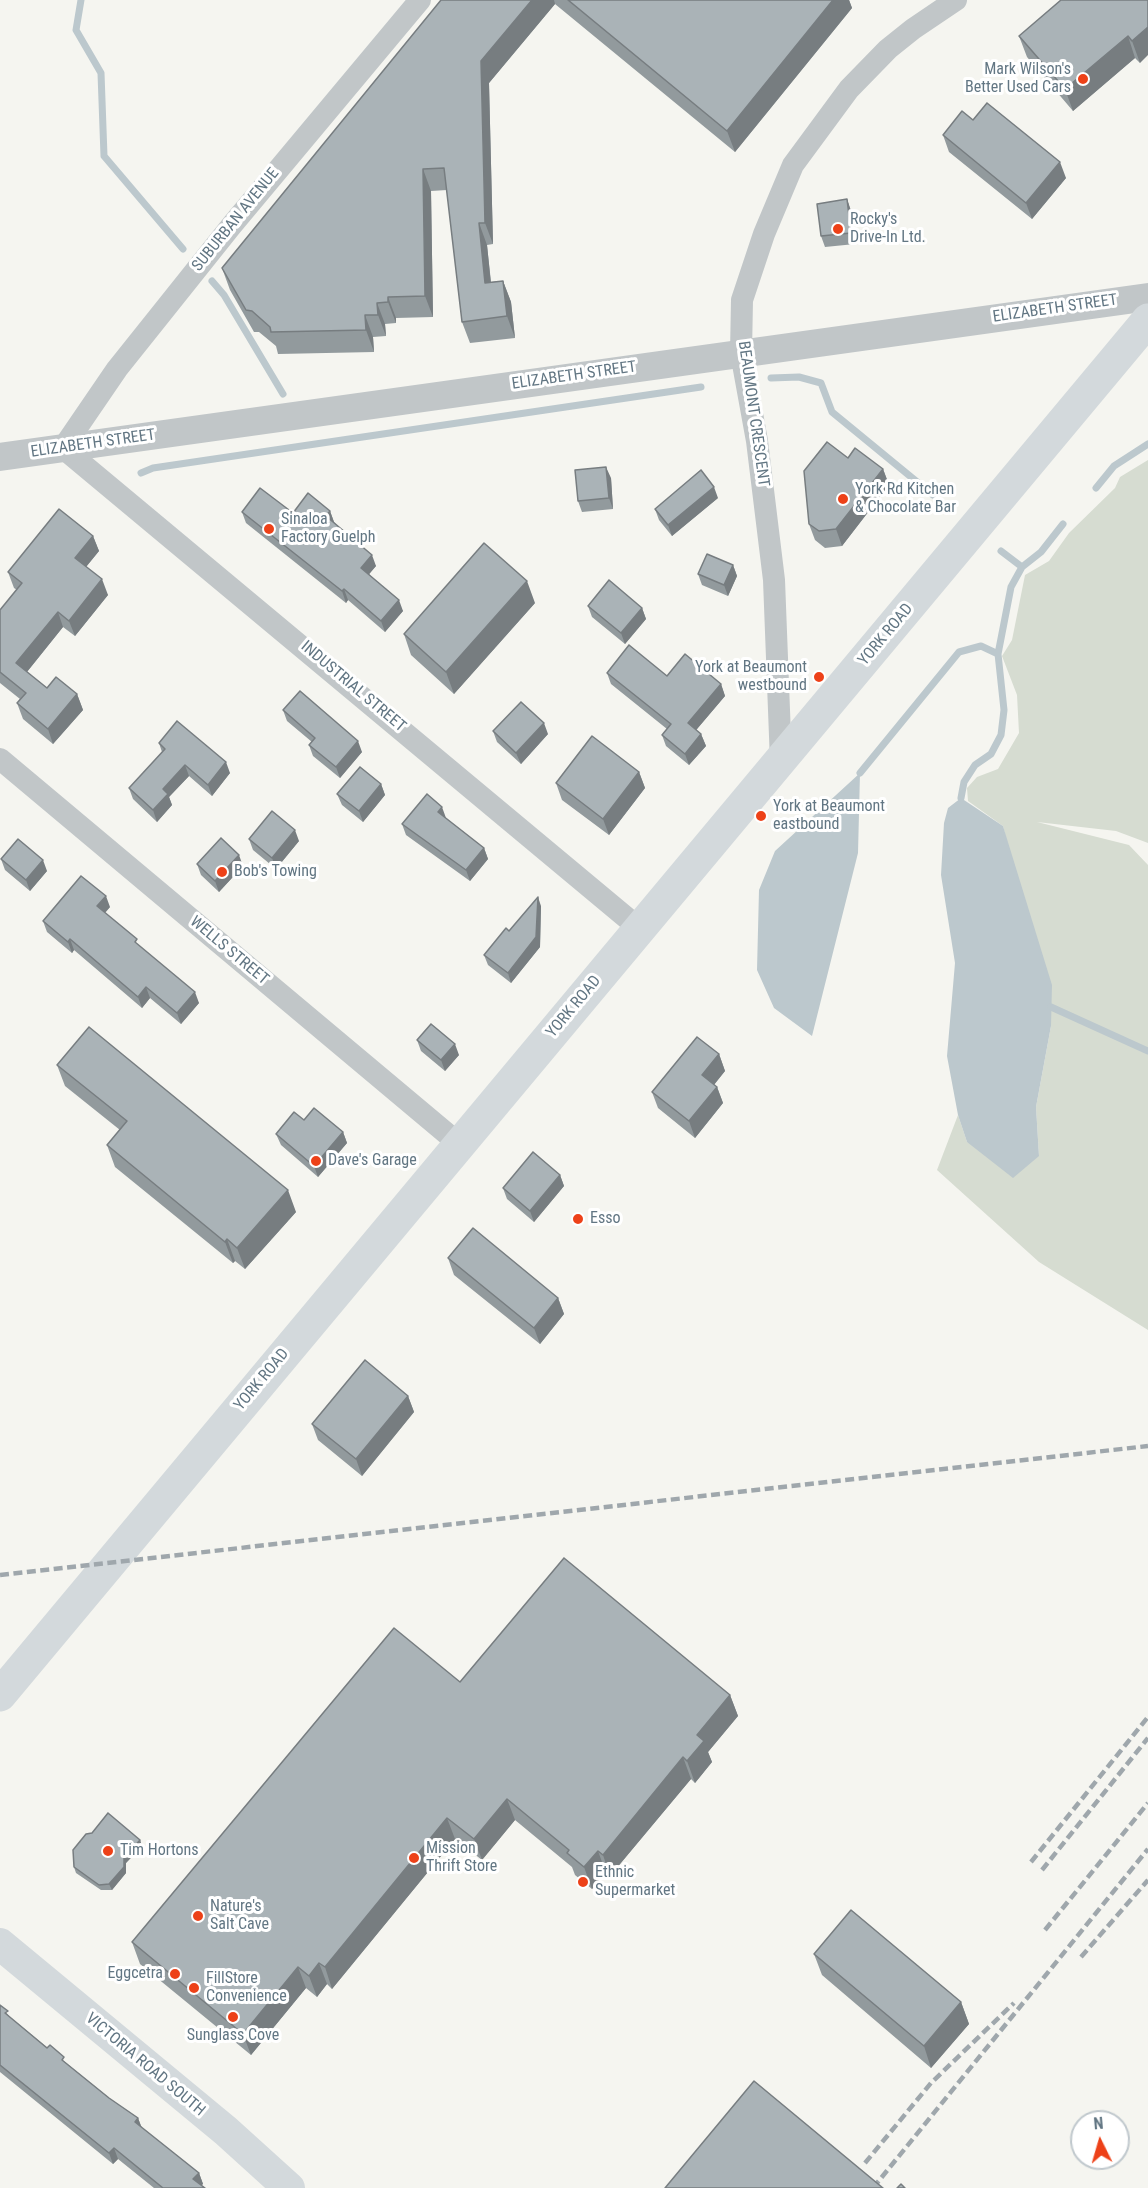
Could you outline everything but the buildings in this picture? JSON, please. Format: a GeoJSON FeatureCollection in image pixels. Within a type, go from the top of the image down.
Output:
{"type":"FeatureCollection","features":[{"type":"Feature","properties":{"kind":"main road","name":"YORK ROAD"},"geometry":{"type":"LineString","coordinates":[[0,1695],[458,1143],[781,762],[1148,320]]}},
{"type":"Feature","properties":{"kind":"main road","name":"VICTORIA ROAD SOUTH"},"geometry":{"type":"LineString","coordinates":[[0,1944],[226,2132],[289,2188]]}},
{"type":"Feature","properties":{"kind":"street","name":"SUBURBAN AVENUE"},"geometry":{"type":"LineString","coordinates":[[63,448],[124,360],[232,225],[420,0]]}},
{"type":"Feature","properties":{"kind":"street","name":"BEAUMONT CRESCENT"},"geometry":{"type":"LineString","coordinates":[[781,762],[774,580],[757,441],[741,352],[742,300],[764,234],[793,165],[849,89],[888,49],[913,28],[956,0]]}},
{"type":"Feature","properties":{"kind":"street","name":"ELIZABETH STREET"},"geometry":{"type":"LineString","coordinates":[[0,457],[1148,297]]}},
{"type":"Feature","properties":{"kind":"street","name":"INDUSTRIAL STREET"},"geometry":{"type":"LineString","coordinates":[[63,448],[640,929]]}},
{"type":"Feature","properties":{"kind":"street","name":"WELLS STREET"},"geometry":{"type":"LineString","coordinates":[[0,759],[458,1143]]}},
{"type":"Feature","properties":{"kind":"shaded area"},"geometry":{"type":"Polygon","coordinates":[[[1148,460],[1148,843],[1116,831],[1037,822],[1129,845],[1148,865],[1148,1330],[1039,1262],[937,1170],[958,1115],[967,1142],[1039,1156],[1036,1107],[1051,1026],[1003,826],[968,801],[967,788],[977,777],[998,769],[1019,733],[1017,695],[1002,656],[1012,640],[1025,575],[1049,561],[1069,533],[1115,488],[1120,477],[1148,460]]]}},
{"type":"Feature","properties":{"kind":"shaded area"},"geometry":{"type":"Polygon","coordinates":[[[860,773],[858,853],[812,1036],[774,1008],[757,970],[759,890],[775,851],[860,773]]]}},
{"type":"Feature","properties":{"kind":"shaded area"},"geometry":{"type":"Polygon","coordinates":[[[961,798],[1003,826],[1052,985],[1051,1026],[1036,1107],[1039,1156],[1013,1178],[967,1142],[958,1115],[947,1056],[955,963],[941,875],[944,823],[948,808],[961,798]]]}},
{"type":"Feature","properties":{"kind":"waterway"},"geometry":{"type":"LineString","coordinates":[[81,0],[76,30],[101,73],[104,156],[183,249]]}},
{"type":"Feature","properties":{"kind":"waterway"},"geometry":{"type":"LineString","coordinates":[[212,281],[224,295],[283,394]]}},
{"type":"Feature","properties":{"kind":"waterway"},"geometry":{"type":"LineString","coordinates":[[771,378],[799,377],[821,383],[832,412],[933,495]]}},
{"type":"Feature","properties":{"kind":"waterway"},"geometry":{"type":"LineString","coordinates":[[141,473],[153,468],[701,387]]}},
{"type":"Feature","properties":{"kind":"waterway"},"geometry":{"type":"LineString","coordinates":[[1096,488],[1114,466],[1148,444]]}},
{"type":"Feature","properties":{"kind":"waterway"},"geometry":{"type":"LineString","coordinates":[[961,798],[964,782],[975,765],[991,754],[1001,735],[1004,710],[998,654],[1011,587],[1022,567],[1041,552],[1063,524]]}},
{"type":"Feature","properties":{"kind":"waterway"},"geometry":{"type":"LineString","coordinates":[[1001,551],[1022,567]]}},
{"type":"Feature","properties":{"kind":"waterway"},"geometry":{"type":"LineString","coordinates":[[860,773],[959,652],[981,646],[998,654]]}},
{"type":"Feature","properties":{"kind":"waterway"},"geometry":{"type":"LineString","coordinates":[[1051,1007],[1148,1051]]}},
{"type":"Feature","properties":{"kind":"railway"},"geometry":{"type":"LineString","coordinates":[[0,1575],[1148,1446]]}},
{"type":"Feature","properties":{"kind":"railway"},"geometry":{"type":"LineString","coordinates":[[1031,1862],[1148,1717]]}},
{"type":"Feature","properties":{"kind":"railway"},"geometry":{"type":"LineString","coordinates":[[1042,1870],[1148,1738]]}},
{"type":"Feature","properties":{"kind":"railway"},"geometry":{"type":"LineString","coordinates":[[1045,1930],[1148,1803]]}},
{"type":"Feature","properties":{"kind":"railway"},"geometry":{"type":"LineString","coordinates":[[873,2188],[1148,1849]]}},
{"type":"Feature","properties":{"kind":"railway"},"geometry":{"type":"LineString","coordinates":[[1081,1957],[1148,1880]]}},
{"type":"Feature","properties":{"kind":"railway"},"geometry":{"type":"LineString","coordinates":[[865,2163],[931,2083],[1014,2003]]}},
{"type":"Feature","properties":{"kind":"place","name":"Mark Wilson's Better Used Cars"},"geometry":{"type":"Point","coordinates":[1083,79]}},
{"type":"Feature","properties":{"kind":"place","name":"Rocky's Drive-In Ltd."},"geometry":{"type":"Point","coordinates":[838,229]}},
{"type":"Feature","properties":{"kind":"place","name":"York Rd Kitchen & Chocolate Bar"},"geometry":{"type":"Point","coordinates":[843,499]}},
{"type":"Feature","properties":{"kind":"place","name":"Sinaloa Factory Guelph"},"geometry":{"type":"Point","coordinates":[269,529]}},
{"type":"Feature","properties":{"kind":"place","name":"York at Beaumont westbound"},"geometry":{"type":"Point","coordinates":[819,677]}},
{"type":"Feature","properties":{"kind":"place","name":"York at Beaumont eastbound"},"geometry":{"type":"Point","coordinates":[761,816]}},
{"type":"Feature","properties":{"kind":"place","name":"Bob's Towing"},"geometry":{"type":"Point","coordinates":[222,872]}},
{"type":"Feature","properties":{"kind":"place","name":"Dave's Garage"},"geometry":{"type":"Point","coordinates":[316,1161]}},
{"type":"Feature","properties":{"kind":"place","name":"Esso"},"geometry":{"type":"Point","coordinates":[578,1219]}},
{"type":"Feature","properties":{"kind":"place","name":"Tim Hortons"},"geometry":{"type":"Point","coordinates":[108,1851]}},
{"type":"Feature","properties":{"kind":"place","name":"Mission Thrift Store"},"geometry":{"type":"Point","coordinates":[414,1858]}},
{"type":"Feature","properties":{"kind":"place","name":"Ethnic Supermarket"},"geometry":{"type":"Point","coordinates":[583,1882]}},
{"type":"Feature","properties":{"kind":"place","name":"Nature's Salt Cave"},"geometry":{"type":"Point","coordinates":[198,1916]}},
{"type":"Feature","properties":{"kind":"place","name":"Eggcetra"},"geometry":{"type":"Point","coordinates":[175,1974]}},
{"type":"Feature","properties":{"kind":"place","name":"FillStore Convenience"},"geometry":{"type":"Point","coordinates":[194,1988]}},
{"type":"Feature","properties":{"kind":"place","name":"Sunglass Cove"},"geometry":{"type":"Point","coordinates":[233,2017]}}]}
